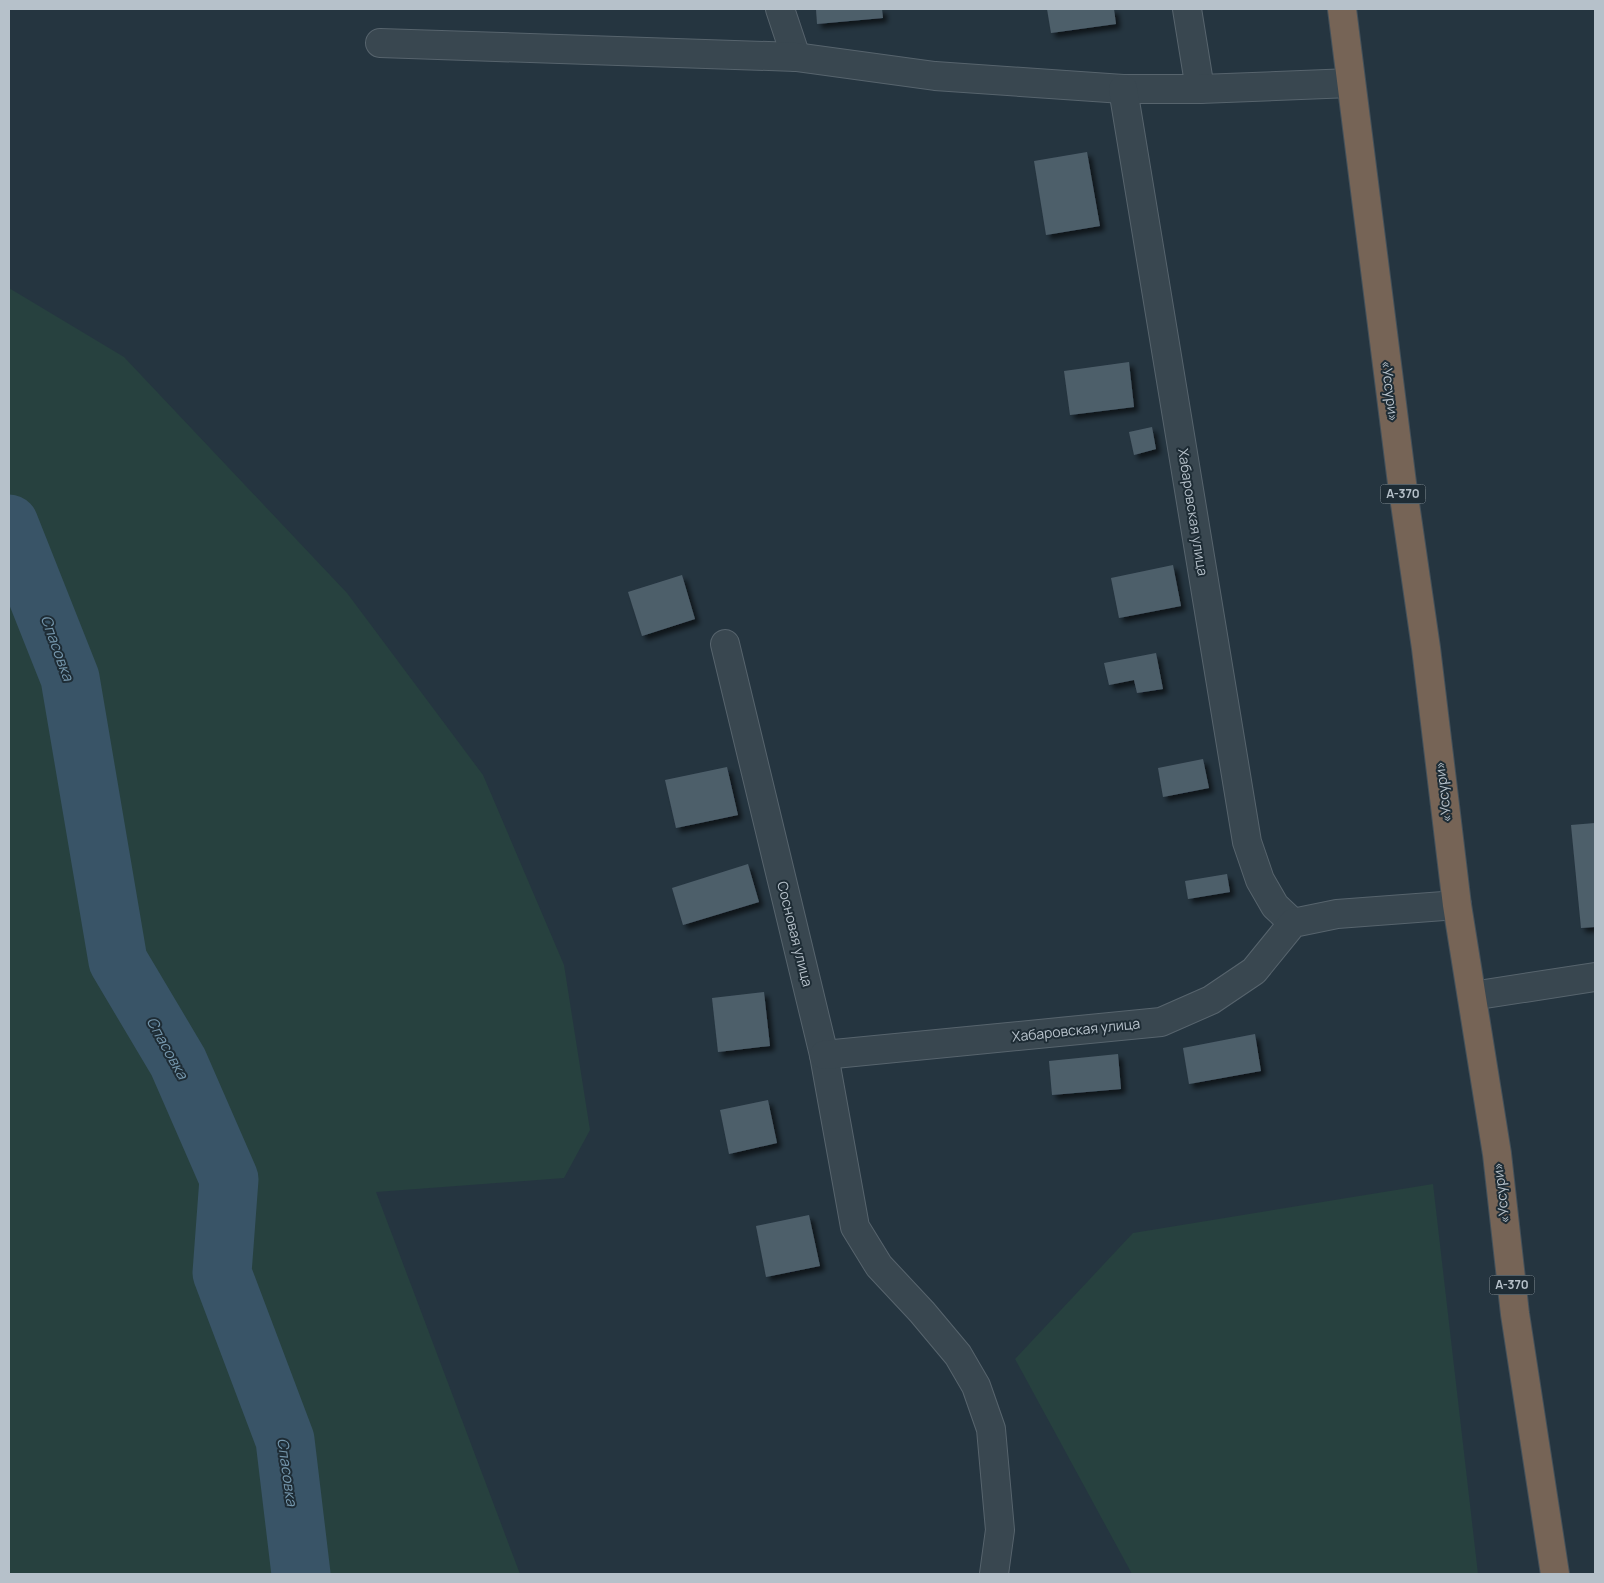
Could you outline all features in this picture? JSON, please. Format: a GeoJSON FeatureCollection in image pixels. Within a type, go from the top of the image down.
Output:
{"type":"FeatureCollection","features":[{"type":"Feature","properties":{"kind":"highway","name":"«Уссури»"},"geometry":{"type":"LineString","coordinates":[[1342,9],[1402,483],[1426,648],[1457,905],[1496,1154],[1516,1314],[1555,1574]]}},
{"type":"Feature","properties":{"kind":"street"},"geometry":{"type":"LineString","coordinates":[[780,9],[796,57]]}},
{"type":"Feature","properties":{"kind":"street"},"geometry":{"type":"LineString","coordinates":[[1187,9],[1200,89]]}},
{"type":"Feature","properties":{"kind":"street"},"geometry":{"type":"LineString","coordinates":[[380,43],[796,57],[936,76],[1123,89],[1200,89],[1351,83]]}},
{"type":"Feature","properties":{"kind":"street","name":"Хабаровская улица"},"geometry":{"type":"LineString","coordinates":[[824,1054],[1161,1022],[1211,1000],[1254,971],[1293,923],[1276,906],[1260,880],[1247,842],[1123,89]]}},
{"type":"Feature","properties":{"kind":"street","name":"Сосновая улица"},"geometry":{"type":"LineString","coordinates":[[725,644],[824,1054],[855,1227],[879,1266],[922,1312],[958,1355],[976,1386],[991,1429],[1000,1530],[994,1574]]}},
{"type":"Feature","properties":{"kind":"street"},"geometry":{"type":"LineString","coordinates":[[1293,923],[1337,914],[1457,905]]}},
{"type":"Feature","properties":{"kind":"street"},"geometry":{"type":"LineString","coordinates":[[1472,996],[1595,977]]}},
{"type":"Feature","properties":{"kind":"green space"},"geometry":{"type":"Polygon","coordinates":[[[9,288],[124,357],[347,593],[483,775],[564,965],[590,1130],[564,1178],[376,1192],[520,1574],[9,1574],[9,288]]]}},
{"type":"Feature","properties":{"kind":"green space"},"geometry":{"type":"Polygon","coordinates":[[[1433,1184],[1478,1574],[1132,1574],[1015,1359],[1133,1233],[1433,1184]]]}},
{"type":"Feature","properties":{"kind":"building"},"geometry":{"type":"Polygon","coordinates":[[[816,9],[882,9],[883,18],[817,24],[816,9]]]}},
{"type":"Feature","properties":{"kind":"building"},"geometry":{"type":"Polygon","coordinates":[[[1047,9],[1114,9],[1116,24],[1051,33],[1047,9]]]}},
{"type":"Feature","properties":{"kind":"building"},"geometry":{"type":"Polygon","coordinates":[[[1087,152],[1100,226],[1046,235],[1034,161],[1087,152]]]}},
{"type":"Feature","properties":{"kind":"building"},"geometry":{"type":"Polygon","coordinates":[[[1129,362],[1134,407],[1070,415],[1064,371],[1129,362]]]}},
{"type":"Feature","properties":{"kind":"building"},"geometry":{"type":"Polygon","coordinates":[[[1152,427],[1156,449],[1134,455],[1129,432],[1152,427]]]}},
{"type":"Feature","properties":{"kind":"building"},"geometry":{"type":"Polygon","coordinates":[[[1173,565],[1181,606],[1119,618],[1111,578],[1173,565]]]}},
{"type":"Feature","properties":{"kind":"building"},"geometry":{"type":"Polygon","coordinates":[[[682,575],[695,619],[642,636],[628,592],[682,575]]]}},
{"type":"Feature","properties":{"kind":"building"},"geometry":{"type":"Polygon","coordinates":[[[1156,653],[1163,689],[1137,693],[1134,680],[1109,685],[1104,663],[1156,653]]]}},
{"type":"Feature","properties":{"kind":"building"},"geometry":{"type":"Polygon","coordinates":[[[1203,759],[1209,788],[1163,797],[1158,768],[1203,759]]]}},
{"type":"Feature","properties":{"kind":"building"},"geometry":{"type":"Polygon","coordinates":[[[727,767],[738,815],[676,828],[665,780],[727,767]]]}},
{"type":"Feature","properties":{"kind":"building"},"geometry":{"type":"Polygon","coordinates":[[[1595,823],[1595,927],[1581,928],[1571,825],[1595,823]]]}},
{"type":"Feature","properties":{"kind":"building"},"geometry":{"type":"Polygon","coordinates":[[[748,864],[759,902],[683,925],[672,888],[748,864]]]}},
{"type":"Feature","properties":{"kind":"building"},"geometry":{"type":"Polygon","coordinates":[[[1227,874],[1230,892],[1188,899],[1185,881],[1227,874]]]}},
{"type":"Feature","properties":{"kind":"building"},"geometry":{"type":"Polygon","coordinates":[[[764,992],[770,1046],[718,1052],[712,998],[764,992]]]}},
{"type":"Feature","properties":{"kind":"building"},"geometry":{"type":"Polygon","coordinates":[[[1255,1034],[1261,1071],[1189,1084],[1183,1048],[1255,1034]]]}},
{"type":"Feature","properties":{"kind":"building"},"geometry":{"type":"Polygon","coordinates":[[[1118,1054],[1121,1089],[1052,1095],[1049,1061],[1118,1054]]]}},
{"type":"Feature","properties":{"kind":"building"},"geometry":{"type":"Polygon","coordinates":[[[768,1100],[777,1143],[729,1154],[720,1110],[768,1100]]]}},
{"type":"Feature","properties":{"kind":"building"},"geometry":{"type":"Polygon","coordinates":[[[809,1215],[820,1266],[766,1277],[756,1226],[809,1215]]]}},
{"type":"Feature","properties":{"kind":"waterway","name":"Спасовка"},"geometry":{"type":"LineString","coordinates":[[9,524],[70,678],[118,961],[178,1062],[229,1179],[222,1273],[285,1440],[301,1574]]}}]}
